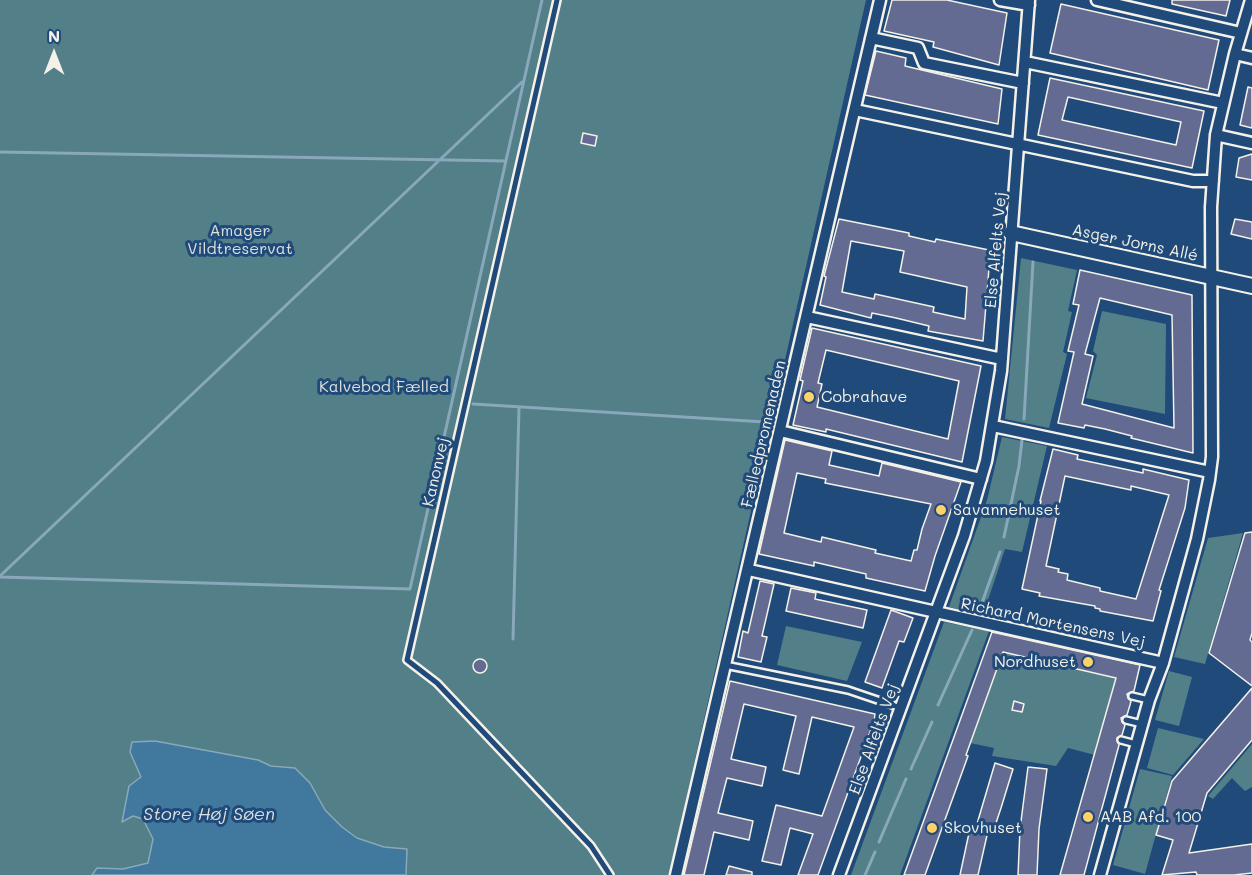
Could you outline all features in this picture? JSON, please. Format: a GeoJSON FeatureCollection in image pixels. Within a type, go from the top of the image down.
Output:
{"type":"FeatureCollection","features":[{"type":"Feature","properties":{"kind":"street","name":"Fælledpromenaden"},"geometry":{"type":"LineString","coordinates":[[676,875],[880,0]]}},
{"type":"Feature","properties":{"kind":"street","name":"Else Alfelts Vej"},"geometry":{"type":"LineString","coordinates":[[839,875],[966,530],[993,426],[1002,359],[1029,3],[1000,0]]}},
{"type":"Feature","properties":{"kind":"street"},"geometry":{"type":"LineString","coordinates":[[1097,0],[1241,33]]}},
{"type":"Feature","properties":{"kind":"street","name":"Richard Mortensens Vej"},"geometry":{"type":"LineString","coordinates":[[1100,875],[1197,539],[1210,472],[1211,277],[1216,135],[1235,54],[1251,0]]}},
{"type":"Feature","properties":{"kind":"street"},"geometry":{"type":"LineString","coordinates":[[871,38],[918,48],[924,63],[1023,83]]}},
{"type":"Feature","properties":{"kind":"street"},"geometry":{"type":"LineString","coordinates":[[1235,54],[1252,58]]}},
{"type":"Feature","properties":{"kind":"street"},"geometry":{"type":"LineString","coordinates":[[1025,62],[1223,103]]}},
{"type":"Feature","properties":{"kind":"street"},"geometry":{"type":"LineString","coordinates":[[855,110],[1193,182],[1213,181]]}},
{"type":"Feature","properties":{"kind":"street"},"geometry":{"type":"LineString","coordinates":[[1216,135],[1252,143]]}},
{"type":"Feature","properties":{"kind":"street","name":"Asger Jorns Allé"},"geometry":{"type":"LineString","coordinates":[[1011,233],[1252,286]]}},
{"type":"Feature","properties":{"kind":"street"},"geometry":{"type":"LineString","coordinates":[[807,317],[1002,359]]}},
{"type":"Feature","properties":{"kind":"street"},"geometry":{"type":"LineString","coordinates":[[993,426],[1210,472]]}},
{"type":"Feature","properties":{"kind":"street"},"geometry":{"type":"LineString","coordinates":[[780,431],[981,479]]}},
{"type":"Feature","properties":{"kind":"street"},"geometry":{"type":"LineString","coordinates":[[748,570],[936,612]]}},
{"type":"Feature","properties":{"kind":"street","name":"Richard Mortensens Vej"},"geometry":{"type":"LineString","coordinates":[[936,612],[1163,663]]}},
{"type":"Feature","properties":{"kind":"lane","name":"Kanonvej"},"geometry":{"type":"LineString","coordinates":[[557,0],[407,660],[437,683],[591,846],[610,875]]}},
{"type":"Feature","properties":{"kind":"lane"},"geometry":{"type":"LineString","coordinates":[[724,665],[848,690],[901,708]]}},
{"type":"Feature","properties":{"kind":"lane"},"geometry":{"type":"LineString","coordinates":[[1132,696],[1149,700]]}},
{"type":"Feature","properties":{"kind":"lane"},"geometry":{"type":"LineString","coordinates":[[1126,720],[1143,724]]}},
{"type":"Feature","properties":{"kind":"lane"},"geometry":{"type":"LineString","coordinates":[[1121,740],[1137,744]]}},
{"type":"Feature","properties":{"kind":"green space","name":"Kalvebod Fælled"},"geometry":{"type":"Polygon","coordinates":[[[0,0],[866,0],[669,875],[0,875],[0,0]]]}},
{"type":"Feature","properties":{"kind":"green space"},"geometry":{"type":"Polygon","coordinates":[[[1021,258],[1077,270],[1068,311],[1072,312],[1063,352],[1067,354],[1049,428],[1005,419],[1021,258]]]}},
{"type":"Feature","properties":{"kind":"green space"},"geometry":{"type":"Polygon","coordinates":[[[1102,311],[1166,324],[1165,414],[1086,398],[1097,355],[1093,351],[1102,311]]]}},
{"type":"Feature","properties":{"kind":"green space"},"geometry":{"type":"Polygon","coordinates":[[[1002,437],[1047,446],[1022,552],[1005,549],[983,615],[949,607],[987,500],[1002,437]]]}},
{"type":"Feature","properties":{"kind":"green space"},"geometry":{"type":"Polygon","coordinates":[[[1243,533],[1205,664],[1174,657],[1208,538],[1243,533]]]}},
{"type":"Feature","properties":{"kind":"green space"},"geometry":{"type":"Polygon","coordinates":[[[944,622],[989,631],[900,875],[851,875],[944,622]]]}},
{"type":"Feature","properties":{"kind":"green space"},"geometry":{"type":"Polygon","coordinates":[[[786,626],[862,642],[847,681],[777,665],[786,626]]]}},
{"type":"Feature","properties":{"kind":"green space"},"geometry":{"type":"Polygon","coordinates":[[[1003,652],[1116,678],[1095,755],[1068,748],[1056,766],[992,756],[994,748],[970,743],[1003,652]]]}},
{"type":"Feature","properties":{"kind":"green space"},"geometry":{"type":"Polygon","coordinates":[[[1169,671],[1192,677],[1179,726],[1155,720],[1169,671]]]}},
{"type":"Feature","properties":{"kind":"green space"},"geometry":{"type":"Polygon","coordinates":[[[1158,728],[1204,739],[1173,775],[1147,768],[1158,728]]]}},
{"type":"Feature","properties":{"kind":"green space"},"geometry":{"type":"Polygon","coordinates":[[[1252,744],[1252,787],[1245,791],[1232,778],[1213,799],[1208,796],[1252,744]]]}},
{"type":"Feature","properties":{"kind":"green space"},"geometry":{"type":"Polygon","coordinates":[[[1140,769],[1172,776],[1145,874],[1113,865],[1140,769]]]}},
{"type":"Feature","properties":{"kind":"water","name":"Store Høj Søen"},"geometry":{"type":"Polygon","coordinates":[[[155,741],[258,760],[271,766],[295,768],[310,783],[325,810],[357,838],[384,847],[407,849],[406,875],[92,875],[97,868],[123,869],[148,863],[153,839],[143,819],[133,816],[122,822],[129,786],[141,777],[130,752],[132,742],[155,741]]]}},
{"type":"Feature","properties":{"kind":"building"},"geometry":{"type":"Polygon","coordinates":[[[892,0],[947,0],[1007,13],[999,65],[933,47],[934,42],[884,31],[892,0]]]}},
{"type":"Feature","properties":{"kind":"building"},"geometry":{"type":"Polygon","coordinates":[[[1172,0],[1230,0],[1226,16],[1172,4],[1172,0]]]}},
{"type":"Feature","properties":{"kind":"building"},"geometry":{"type":"Polygon","coordinates":[[[1061,4],[1219,40],[1208,90],[1050,53],[1061,4]]]}},
{"type":"Feature","properties":{"kind":"building"},"geometry":{"type":"Polygon","coordinates":[[[876,51],[906,58],[905,66],[1002,89],[998,124],[865,95],[876,51]]]}},
{"type":"Feature","properties":{"kind":"building"},"geometry":{"type":"Polygon","coordinates":[[[1050,78],[1204,111],[1192,168],[1038,135],[1050,78]],[[1068,97],[1062,120],[1176,145],[1181,122],[1068,97]]]}},
{"type":"Feature","properties":{"kind":"building"},"geometry":{"type":"Polygon","coordinates":[[[1248,87],[1252,88],[1252,128],[1240,125],[1248,87]]]}},
{"type":"Feature","properties":{"kind":"building"},"geometry":{"type":"Polygon","coordinates":[[[583,133],[597,136],[595,146],[581,143],[583,133]]]}},
{"type":"Feature","properties":{"kind":"building"},"geometry":{"type":"Polygon","coordinates":[[[1252,154],[1252,180],[1236,177],[1239,158],[1252,154]]]}},
{"type":"Feature","properties":{"kind":"building"},"geometry":{"type":"Polygon","coordinates":[[[839,219],[909,233],[909,236],[935,242],[936,239],[989,250],[983,341],[928,331],[929,326],[896,318],[872,313],[871,318],[820,305],[826,277],[824,276],[839,219]],[[851,241],[842,292],[874,299],[875,294],[934,307],[933,312],[965,319],[967,287],[900,272],[904,251],[851,241]]]}},
{"type":"Feature","properties":{"kind":"building"},"geometry":{"type":"Polygon","coordinates":[[[1235,219],[1252,222],[1252,239],[1231,234],[1235,219]]]}},
{"type":"Feature","properties":{"kind":"building"},"geometry":{"type":"Polygon","coordinates":[[[1080,270],[1192,295],[1193,453],[1131,438],[1132,436],[1105,429],[1058,423],[1074,352],[1068,351],[1079,305],[1073,304],[1080,270]],[[1100,298],[1085,354],[1093,356],[1082,404],[1174,428],[1172,315],[1100,298]]]}},
{"type":"Feature","properties":{"kind":"building","name":"Cobrahave"},"geometry":{"type":"Polygon","coordinates":[[[812,328],[981,366],[962,462],[826,429],[826,432],[793,425],[803,381],[800,380],[812,328]],[[826,350],[818,383],[822,384],[817,407],[948,439],[959,381],[826,350]]]}},
{"type":"Feature","properties":{"kind":"building","name":"Savannehuset"},"geometry":{"type":"Polygon","coordinates":[[[785,440],[832,451],[829,465],[879,476],[882,463],[961,482],[925,591],[866,578],[866,574],[814,562],[814,566],[759,554],[785,440]],[[797,473],[784,533],[821,542],[822,537],[911,561],[914,550],[917,550],[931,504],[825,483],[826,479],[797,473]]]}},
{"type":"Feature","properties":{"kind":"building"},"geometry":{"type":"Polygon","coordinates":[[[1053,449],[1078,455],[1077,459],[1143,473],[1143,469],[1189,480],[1185,508],[1159,590],[1161,591],[1153,621],[1100,611],[1095,606],[1039,596],[1040,593],[1022,589],[1053,449]],[[1065,476],[1046,566],[1068,574],[1067,580],[1100,588],[1100,591],[1136,599],[1169,495],[1131,486],[1131,490],[1065,476]]]}},
{"type":"Feature","properties":{"kind":"building"},"geometry":{"type":"Polygon","coordinates":[[[1252,532],[1252,633],[1250,640],[1252,642],[1252,686],[1209,653],[1245,533],[1252,532]]]}},
{"type":"Feature","properties":{"kind":"building"},"geometry":{"type":"Polygon","coordinates":[[[760,581],[774,584],[762,636],[767,637],[761,662],[738,657],[743,631],[748,633],[760,581]]]}},
{"type":"Feature","properties":{"kind":"building"},"geometry":{"type":"Polygon","coordinates":[[[791,588],[816,593],[815,599],[867,610],[863,628],[786,611],[791,588]]]}},
{"type":"Feature","properties":{"kind":"building"},"geometry":{"type":"Polygon","coordinates":[[[891,610],[913,618],[904,642],[899,641],[882,688],[865,682],[891,610]]]}},
{"type":"Feature","properties":{"kind":"building"},"geometry":{"type":"Polygon","coordinates":[[[992,632],[1140,665],[1134,691],[1127,694],[1131,701],[1127,715],[1121,718],[1125,725],[1122,735],[1117,738],[1119,745],[1084,875],[1060,875],[1116,678],[1003,652],[925,875],[904,875],[992,632]]]}},
{"type":"Feature","properties":{"kind":"building"},"geometry":{"type":"Polygon","coordinates":[[[477,659],[483,659],[487,666],[483,673],[477,673],[473,669],[473,663],[477,659]]]}},
{"type":"Feature","properties":{"kind":"building"},"geometry":{"type":"Polygon","coordinates":[[[730,681],[875,714],[818,875],[798,875],[813,834],[790,828],[781,865],[762,861],[776,805],[822,816],[854,727],[812,717],[799,774],[783,770],[796,716],[744,704],[731,759],[766,767],[762,786],[727,778],[718,813],[753,821],[749,840],[714,832],[704,875],[684,875],[730,681]]]}},
{"type":"Feature","properties":{"kind":"building"},"geometry":{"type":"Polygon","coordinates":[[[1252,688],[1252,740],[1207,793],[1189,853],[1252,844],[1252,873],[1197,875],[1196,872],[1162,875],[1173,840],[1156,835],[1172,781],[1252,688]]]}},
{"type":"Feature","properties":{"kind":"building"},"geometry":{"type":"Polygon","coordinates":[[[1014,701],[1024,704],[1022,712],[1012,710],[1014,701]]]}},
{"type":"Feature","properties":{"kind":"building"},"geometry":{"type":"Polygon","coordinates":[[[995,763],[1013,769],[1001,808],[993,832],[988,831],[978,875],[960,875],[969,833],[974,834],[995,763]]]}},
{"type":"Feature","properties":{"kind":"building"},"geometry":{"type":"Polygon","coordinates":[[[1028,767],[1047,769],[1039,829],[1037,875],[1018,875],[1020,829],[1028,767]]]}},
{"type":"Feature","properties":{"kind":"building"},"geometry":{"type":"Polygon","coordinates":[[[729,866],[752,872],[752,875],[726,875],[729,866]]]}},
{"type":"Feature","properties":{"kind":"waterway"},"geometry":{"type":"LineString","coordinates":[[0,577],[410,589],[542,0]]}},
{"type":"Feature","properties":{"kind":"waterway"},"geometry":{"type":"LineString","coordinates":[[0,576],[522,82]]}},
{"type":"Feature","properties":{"kind":"waterway"},"geometry":{"type":"LineString","coordinates":[[0,152],[505,161]]}},
{"type":"Feature","properties":{"kind":"waterway"},"geometry":{"type":"LineString","coordinates":[[1024,419],[1033,262]]}},
{"type":"Feature","properties":{"kind":"waterway"},"geometry":{"type":"LineString","coordinates":[[473,404],[765,422]]}},
{"type":"Feature","properties":{"kind":"waterway"},"geometry":{"type":"LineString","coordinates":[[513,639],[519,407]]}},
{"type":"Feature","properties":{"kind":"waterway"},"geometry":{"type":"LineString","coordinates":[[1004,537],[1022,440]]}},
{"type":"Feature","properties":{"kind":"waterway"},"geometry":{"type":"LineString","coordinates":[[978,614],[1000,552]]}},
{"type":"Feature","properties":{"kind":"waterway"},"geometry":{"type":"LineString","coordinates":[[938,705],[972,630]]}},
{"type":"Feature","properties":{"kind":"waterway"},"geometry":{"type":"LineString","coordinates":[[911,769],[932,722]]}},
{"type":"Feature","properties":{"kind":"waterway"},"geometry":{"type":"LineString","coordinates":[[879,842],[906,779]]}},
{"type":"Feature","properties":{"kind":"waterway"},"geometry":{"type":"LineString","coordinates":[[865,875],[875,852]]}},
{"type":"Feature","properties":{"kind":"place","name":"Cobrahave"},"geometry":{"type":"Point","coordinates":[809,397]}},
{"type":"Feature","properties":{"kind":"place","name":"Savannehuset"},"geometry":{"type":"Point","coordinates":[941,510]}},
{"type":"Feature","properties":{"kind":"place","name":"Nordhuset"},"geometry":{"type":"Point","coordinates":[1088,662]}},
{"type":"Feature","properties":{"kind":"place","name":"AAB Afd. 100"},"geometry":{"type":"Point","coordinates":[1088,817]}},
{"type":"Feature","properties":{"kind":"place","name":"Skovhuset"},"geometry":{"type":"Point","coordinates":[932,828]}},
{"type":"Feature","properties":{"kind":"park label","name":"Amager Vildtreservat"},"geometry":{"type":"Point","coordinates":[240,240]}}]}
